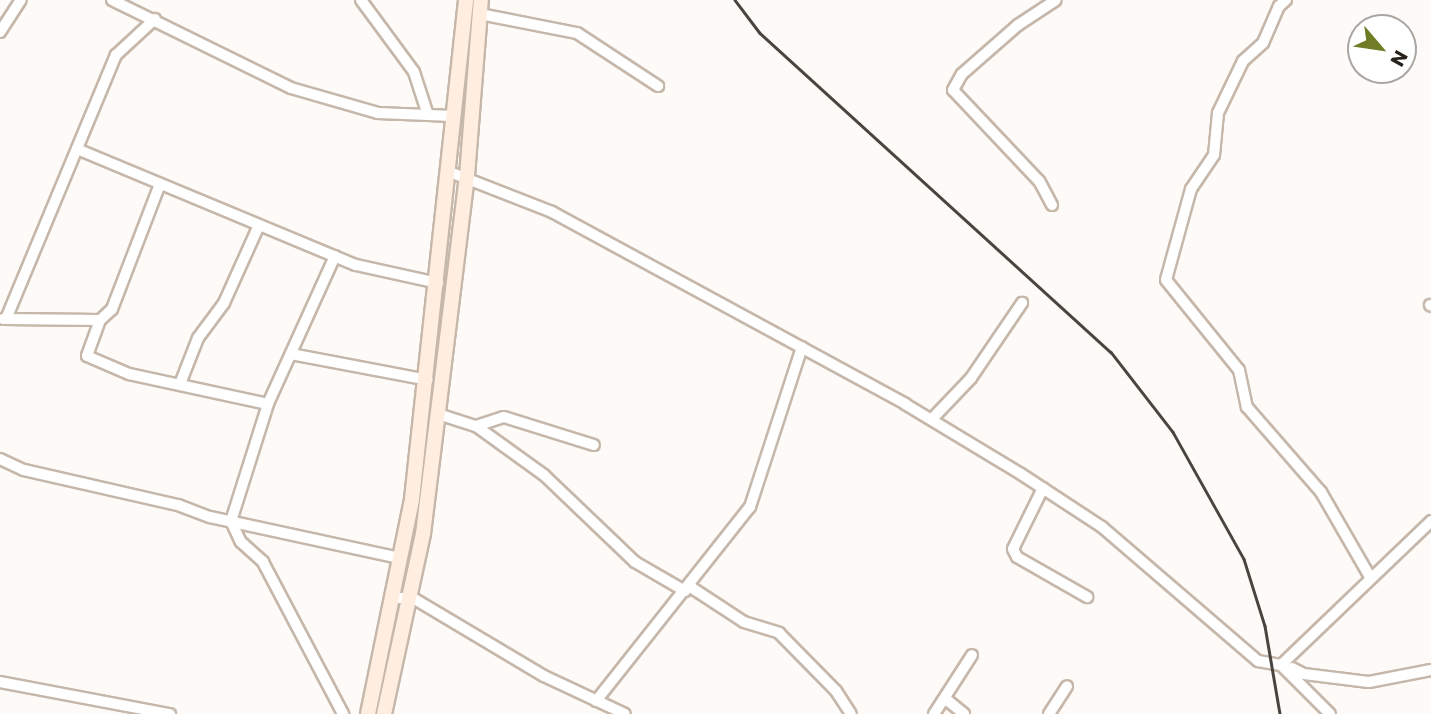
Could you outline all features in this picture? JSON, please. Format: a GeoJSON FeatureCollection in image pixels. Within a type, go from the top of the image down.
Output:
{"type":"FeatureCollection","features":[{"type":"Feature","properties":{"kind":"main road"},"geometry":{"type":"LineString","coordinates":[[368,714],[393,598],[428,380],[466,0]]}},
{"type":"Feature","properties":{"kind":"main road"},"geometry":{"type":"LineString","coordinates":[[384,714],[413,598],[467,176],[481,7]]}},
{"type":"Feature","properties":{"kind":"street"},"geometry":{"type":"LineString","coordinates":[[0,32],[22,0]]}},
{"type":"Feature","properties":{"kind":"street"},"geometry":{"type":"LineString","coordinates":[[112,0],[303,92],[378,113],[427,112],[453,116]]}},
{"type":"Feature","properties":{"kind":"street"},"geometry":{"type":"LineString","coordinates":[[361,0],[414,72],[427,112]]}},
{"type":"Feature","properties":{"kind":"street"},"geometry":{"type":"LineString","coordinates":[[1052,205],[1039,181],[953,90],[962,74],[1018,25],[1056,0]]}},
{"type":"Feature","properties":{"kind":"street"},"geometry":{"type":"LineString","coordinates":[[1286,0],[1279,6],[1262,43],[1243,61],[1218,113],[1214,155],[1191,189],[1166,280],[1239,370],[1247,407],[1321,492],[1370,578]]}},
{"type":"Feature","properties":{"kind":"street"},"geometry":{"type":"LineString","coordinates":[[481,7],[577,33],[658,86]]}},
{"type":"Feature","properties":{"kind":"street"},"geometry":{"type":"LineString","coordinates":[[100,320],[3,319],[116,55],[155,19]]}},
{"type":"Feature","properties":{"kind":"street"},"geometry":{"type":"LineString","coordinates":[[77,149],[369,269],[438,283]]}},
{"type":"Feature","properties":{"kind":"street"},"geometry":{"type":"LineString","coordinates":[[447,172],[467,176],[552,212],[932,419],[1043,488],[1151,566],[1258,661],[1283,664],[1304,674],[1369,682],[1426,671],[1431,663]]}},
{"type":"Feature","properties":{"kind":"street"},"geometry":{"type":"LineString","coordinates":[[160,184],[112,309],[100,320],[87,356],[111,369],[268,404]]}},
{"type":"Feature","properties":{"kind":"street"},"geometry":{"type":"LineString","coordinates":[[180,383],[198,338],[224,303],[259,225]]}},
{"type":"Feature","properties":{"kind":"street"},"geometry":{"type":"LineString","coordinates":[[335,256],[268,404],[231,521],[241,542],[263,562],[343,714]]}},
{"type":"Feature","properties":{"kind":"street"},"geometry":{"type":"LineString","coordinates":[[932,419],[971,378],[1022,303]]}},
{"type":"Feature","properties":{"kind":"street"},"geometry":{"type":"LineString","coordinates":[[596,701],[750,507],[802,347]]}},
{"type":"Feature","properties":{"kind":"street"},"geometry":{"type":"LineString","coordinates":[[290,354],[428,380]]}},
{"type":"Feature","properties":{"kind":"street"},"geometry":{"type":"LineString","coordinates":[[438,414],[476,426],[555,484],[644,569],[687,589],[744,622],[779,633],[836,691],[851,714]]}},
{"type":"Feature","properties":{"kind":"street"},"geometry":{"type":"LineString","coordinates":[[476,426],[504,417],[594,445]]}},
{"type":"Feature","properties":{"kind":"street"},"geometry":{"type":"LineString","coordinates":[[3,464],[231,521],[400,558]]}},
{"type":"Feature","properties":{"kind":"street"},"geometry":{"type":"LineString","coordinates":[[1043,488],[1013,549],[1017,557],[1087,597]]}},
{"type":"Feature","properties":{"kind":"street"},"geometry":{"type":"LineString","coordinates":[[1283,664],[1431,521]]}},
{"type":"Feature","properties":{"kind":"street"},"geometry":{"type":"LineString","coordinates":[[393,598],[413,598],[544,676],[625,714]]}},
{"type":"Feature","properties":{"kind":"street"},"geometry":{"type":"LineString","coordinates":[[934,714],[947,700],[972,655]]}},
{"type":"Feature","properties":{"kind":"street"},"geometry":{"type":"LineString","coordinates":[[1283,664],[1330,714]]}},
{"type":"Feature","properties":{"kind":"street"},"geometry":{"type":"LineString","coordinates":[[0,682],[170,714]]}},
{"type":"Feature","properties":{"kind":"street"},"geometry":{"type":"LineString","coordinates":[[1049,714],[1067,686]]}},
{"type":"Feature","properties":{"kind":"street"},"geometry":{"type":"LineString","coordinates":[[947,700],[964,714]]}},
{"type":"Feature","properties":{"kind":"railway"},"geometry":{"type":"LineString","coordinates":[[735,0],[760,33],[1111,352],[1173,432],[1244,559],[1265,626],[1280,714]]}}]}
